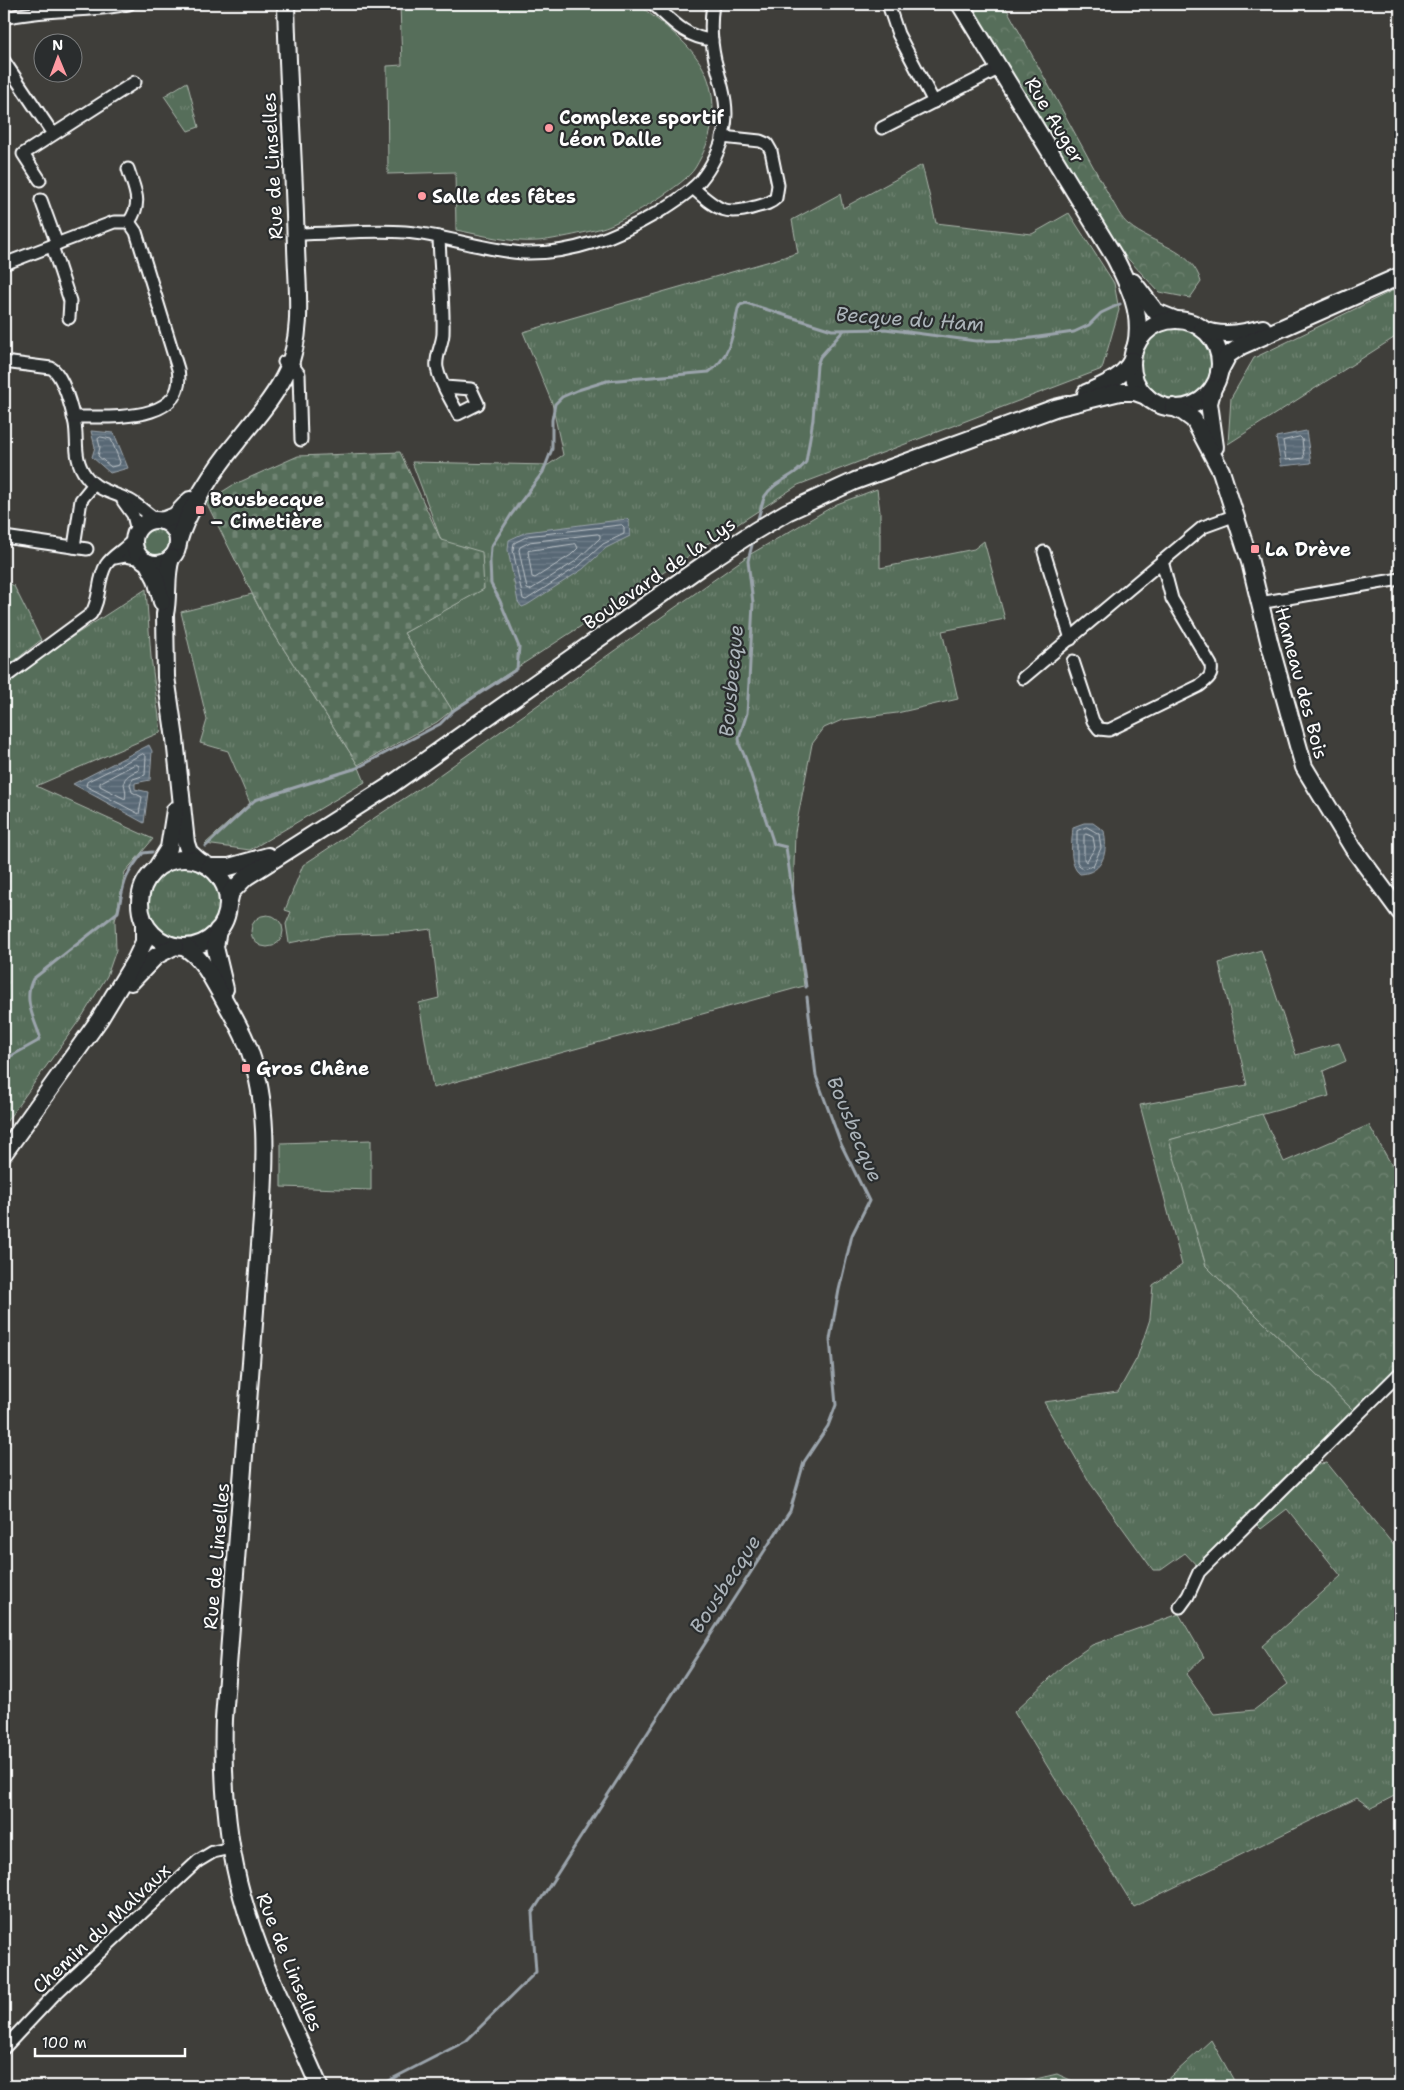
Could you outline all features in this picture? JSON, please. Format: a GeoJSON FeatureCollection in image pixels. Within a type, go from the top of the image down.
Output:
{"type":"FeatureCollection","features":[{"type":"Feature","properties":{"kind":"main road","name":"Rue de Linselles"},"geometry":{"type":"LineString","coordinates":[[160,520],[175,516],[189,501],[216,458],[261,400],[295,345],[298,303],[286,4]]}},
{"type":"Feature","properties":{"kind":"main road","name":"Rue Auger"},"geometry":{"type":"LineString","coordinates":[[960,4],[1115,258],[1152,307],[1162,316],[1176,320]]}},
{"type":"Feature","properties":{"kind":"main road","name":"Rue Auger"},"geometry":{"type":"LineString","coordinates":[[1115,258],[1137,309],[1139,327],[1134,352]]}},
{"type":"Feature","properties":{"kind":"main road"},"geometry":{"type":"LineString","coordinates":[[1311,314],[1264,328],[1235,334],[1216,334],[1187,322],[1176,320],[1155,326],[1146,332],[1134,352],[1135,379],[1146,396],[1158,404],[1173,408],[1193,404],[1206,396],[1213,388],[1224,360],[1236,348],[1400,276]]}},
{"type":"Feature","properties":{"kind":"main road"},"geometry":{"type":"LineString","coordinates":[[1202,329],[1216,345],[1220,361],[1219,372]]}},
{"type":"Feature","properties":{"kind":"main road","name":"Boulevard de la Lys"},"geometry":{"type":"LineString","coordinates":[[228,905],[231,892],[242,880],[394,783],[703,565],[755,531],[797,507],[843,486],[1055,408],[1113,380],[1125,371],[1134,352]]}},
{"type":"Feature","properties":{"kind":"main road","name":"Rue de Linselles"},"geometry":{"type":"LineString","coordinates":[[165,614],[168,566],[184,524],[212,476],[283,379],[286,362]]}},
{"type":"Feature","properties":{"kind":"main road","name":"Hameau des Bois"},"geometry":{"type":"LineString","coordinates":[[1213,388],[1210,396],[1210,412],[1221,471],[1236,515],[1304,767],[1353,848],[1400,912]]}},
{"type":"Feature","properties":{"kind":"main road","name":"Boulevard de la Lys"},"geometry":{"type":"LineString","coordinates":[[1055,408],[1120,392],[1135,392],[1146,396]]}},
{"type":"Feature","properties":{"kind":"main road","name":"Hameau des Bois"},"geometry":{"type":"LineString","coordinates":[[1173,408],[1184,412],[1194,420],[1221,471]]}},
{"type":"Feature","properties":{"kind":"main road"},"geometry":{"type":"LineString","coordinates":[[160,520],[175,530],[175,550],[160,564],[144,560],[134,548],[135,534],[145,523],[160,520]]}},
{"type":"Feature","properties":{"kind":"main road","name":"Rue de Linselles"},"geometry":{"type":"LineString","coordinates":[[144,560],[159,588],[165,614],[166,677],[186,843],[189,852],[204,864]]}},
{"type":"Feature","properties":{"kind":"main road","name":"Rue de Linselles"},"geometry":{"type":"LineString","coordinates":[[157,867],[169,848],[178,777]]}},
{"type":"Feature","properties":{"kind":"main road","name":"Boulevard de la Lys"},"geometry":{"type":"LineString","coordinates":[[204,864],[229,867],[259,859],[318,832]]}},
{"type":"Feature","properties":{"kind":"main road"},"geometry":{"type":"LineString","coordinates":[[99,1020],[147,964],[164,950],[203,942],[218,930],[224,921],[228,905],[223,884],[204,864],[189,859],[178,859],[157,867],[146,880],[140,895],[140,912],[144,922],[157,938],[179,946]]}},
{"type":"Feature","properties":{"kind":"main road"},"geometry":{"type":"LineString","coordinates":[[4,1153],[99,1020],[142,948],[145,936],[144,922]]}},
{"type":"Feature","properties":{"kind":"main road","name":"Rue de Linselles"},"geometry":{"type":"LineString","coordinates":[[218,930],[215,942],[217,958],[234,1017]]}},
{"type":"Feature","properties":{"kind":"main road","name":"Rue de Linselles"},"geometry":{"type":"LineString","coordinates":[[179,946],[202,962],[234,1017],[248,1048],[255,1070],[262,1111],[264,1151],[262,1218],[224,1719],[224,1792],[231,1848],[242,1896],[256,1940],[319,2086]]}},
{"type":"Feature","properties":{"kind":"street"},"geometry":{"type":"LineString","coordinates":[[4,18],[35,9],[91,10],[129,4]]}},
{"type":"Feature","properties":{"kind":"street"},"geometry":{"type":"LineString","coordinates":[[653,4],[686,32],[698,38],[712,40]]}},
{"type":"Feature","properties":{"kind":"street"},"geometry":{"type":"LineString","coordinates":[[296,234],[397,232],[439,237],[481,248],[517,252],[541,252],[574,248],[599,241],[631,228],[669,206],[693,188],[708,168],[722,137],[726,118],[726,102],[712,40],[711,18],[713,4]]}},
{"type":"Feature","properties":{"kind":"street"},"geometry":{"type":"LineString","coordinates":[[888,4],[896,29],[934,102]]}},
{"type":"Feature","properties":{"kind":"street"},"geometry":{"type":"LineString","coordinates":[[4,61],[53,134]]}},
{"type":"Feature","properties":{"kind":"street"},"geometry":{"type":"LineString","coordinates":[[882,128],[1000,68]]}},
{"type":"Feature","properties":{"kind":"street"},"geometry":{"type":"LineString","coordinates":[[40,180],[23,154],[135,82]]}},
{"type":"Feature","properties":{"kind":"street"},"geometry":{"type":"LineString","coordinates":[[693,188],[717,208],[730,212],[740,212],[769,203],[776,198],[778,185],[771,151],[767,144],[760,141],[722,137]]}},
{"type":"Feature","properties":{"kind":"street"},"geometry":{"type":"LineString","coordinates":[[128,169],[138,205],[129,222]]}},
{"type":"Feature","properties":{"kind":"street"},"geometry":{"type":"LineString","coordinates":[[41,200],[70,301],[68,318]]}},
{"type":"Feature","properties":{"kind":"street"},"geometry":{"type":"LineString","coordinates":[[4,264],[117,222],[129,222]]}},
{"type":"Feature","properties":{"kind":"street"},"geometry":{"type":"LineString","coordinates":[[73,417],[146,413],[165,405],[178,388],[178,369],[136,232],[129,222]]}},
{"type":"Feature","properties":{"kind":"street"},"geometry":{"type":"LineString","coordinates":[[439,237],[443,333],[436,361],[445,387]]}},
{"type":"Feature","properties":{"kind":"street"},"geometry":{"type":"LineString","coordinates":[[4,362],[54,370],[62,380],[73,417],[76,454],[83,472],[94,484],[130,501],[160,520]]}},
{"type":"Feature","properties":{"kind":"street"},"geometry":{"type":"LineString","coordinates":[[286,362],[294,367],[299,374],[301,440]]}},
{"type":"Feature","properties":{"kind":"street"},"geometry":{"type":"LineString","coordinates":[[74,547],[81,500],[94,484]]}},
{"type":"Feature","properties":{"kind":"street"},"geometry":{"type":"LineString","coordinates":[[4,678],[90,614],[98,598],[104,569],[111,559],[126,548],[135,534],[131,510],[116,495]]}},
{"type":"Feature","properties":{"kind":"street"},"geometry":{"type":"LineString","coordinates":[[1023,678],[1207,525],[1236,515]]}},
{"type":"Feature","properties":{"kind":"street"},"geometry":{"type":"LineString","coordinates":[[4,537],[87,549]]}},
{"type":"Feature","properties":{"kind":"street"},"geometry":{"type":"LineString","coordinates":[[1044,552],[1071,639]]}},
{"type":"Feature","properties":{"kind":"street"},"geometry":{"type":"LineString","coordinates":[[111,559],[122,556],[144,560]]}},
{"type":"Feature","properties":{"kind":"street"},"geometry":{"type":"LineString","coordinates":[[1073,661],[1094,721],[1099,729],[1109,730],[1199,686],[1210,678],[1212,672],[1211,665],[1172,599],[1162,561]]}},
{"type":"Feature","properties":{"kind":"street"},"geometry":{"type":"LineString","coordinates":[[1259,603],[1400,579]]}},
{"type":"Feature","properties":{"kind":"street"},"geometry":{"type":"LineString","coordinates":[[1180,1607],[1188,1596],[1199,1572],[1400,1373]]}},
{"type":"Feature","properties":{"kind":"street","name":"Chemin du Malvaux"},"geometry":{"type":"LineString","coordinates":[[4,2048],[53,1996],[198,1862],[213,1852],[231,1848]]}},
{"type":"Feature","properties":{"kind":"green space","name":"Complexe sportif Léon Dalle"},"geometry":{"type":"Polygon","coordinates":[[[400,4],[638,4],[685,44],[706,74],[710,86],[713,110],[710,134],[701,157],[689,175],[668,192],[629,216],[602,228],[538,241],[517,241],[456,230],[455,172],[388,174],[387,66],[402,65],[400,4]]]}},
{"type":"Feature","properties":{"kind":"green space"},"geometry":{"type":"Polygon","coordinates":[[[970,4],[1004,4],[1121,216],[1139,232],[1181,254],[1196,271],[1201,282],[1190,298],[1159,292],[1116,246],[970,4]]]}},
{"type":"Feature","properties":{"kind":"green space"},"geometry":{"type":"Polygon","coordinates":[[[187,82],[199,127],[188,131],[164,96],[187,82]]]}},
{"type":"Feature","properties":{"kind":"green space"},"geometry":{"type":"Polygon","coordinates":[[[922,165],[936,223],[1032,234],[1069,213],[1114,283],[1119,310],[1102,369],[798,485],[452,710],[404,633],[484,588],[441,540],[412,462],[548,465],[563,455],[552,403],[523,332],[798,253],[792,220],[840,194],[843,208],[922,165]]]}},
{"type":"Feature","properties":{"kind":"green space"},"geometry":{"type":"Polygon","coordinates":[[[1400,287],[1400,334],[1228,444],[1231,398],[1254,358],[1400,287]]]}},
{"type":"Feature","properties":{"kind":"green space"},"geometry":{"type":"Polygon","coordinates":[[[1175,327],[1196,333],[1206,343],[1212,364],[1206,385],[1196,395],[1175,401],[1154,395],[1144,385],[1138,364],[1144,343],[1154,333],[1175,327]]]}},
{"type":"Feature","properties":{"kind":"green space"},"geometry":{"type":"Polygon","coordinates":[[[400,452],[441,540],[482,552],[484,589],[404,633],[452,710],[437,722],[358,765],[267,623],[206,502],[233,485],[298,456],[400,452]]]}},
{"type":"Feature","properties":{"kind":"green space"},"geometry":{"type":"Polygon","coordinates":[[[877,489],[880,512],[880,568],[974,549],[984,541],[1005,619],[942,631],[958,699],[897,713],[842,720],[824,728],[812,744],[795,832],[793,899],[804,986],[433,1088],[419,1003],[439,998],[431,929],[408,932],[330,935],[289,943],[286,924],[291,912],[285,910],[303,865],[435,778],[749,555],[837,504],[877,489]]]}},
{"type":"Feature","properties":{"kind":"green space"},"geometry":{"type":"Polygon","coordinates":[[[156,527],[162,528],[170,536],[170,548],[162,556],[156,557],[150,556],[142,548],[141,542],[142,536],[150,528],[156,527]]]}},
{"type":"Feature","properties":{"kind":"green space"},"geometry":{"type":"Polygon","coordinates":[[[4,580],[14,586],[41,640],[4,669],[4,580]]]}},
{"type":"Feature","properties":{"kind":"green space"},"geometry":{"type":"Polygon","coordinates":[[[146,589],[151,657],[161,732],[36,786],[153,839],[125,872],[115,921],[116,950],[107,976],[83,1015],[4,1125],[4,687],[52,650],[146,589]]]}},
{"type":"Feature","properties":{"kind":"green space"},"geometry":{"type":"Polygon","coordinates":[[[252,594],[267,623],[358,765],[365,782],[250,850],[205,844],[250,803],[228,751],[200,743],[207,720],[181,612],[252,594]]]}},
{"type":"Feature","properties":{"kind":"green space"},"geometry":{"type":"Polygon","coordinates":[[[183,866],[204,872],[214,882],[220,903],[214,924],[204,934],[183,940],[162,934],[152,924],[146,903],[152,882],[162,872],[183,866]]]}},
{"type":"Feature","properties":{"kind":"green space"},"geometry":{"type":"Polygon","coordinates":[[[267,915],[278,920],[283,931],[278,942],[267,947],[256,942],[251,931],[256,920],[267,915]]]}},
{"type":"Feature","properties":{"kind":"green space"},"geometry":{"type":"Polygon","coordinates":[[[1261,950],[1296,1055],[1339,1043],[1346,1061],[1323,1071],[1329,1096],[1170,1140],[1206,1266],[1354,1411],[1198,1567],[1185,1553],[1161,1570],[1153,1570],[1090,1483],[1044,1402],[1118,1392],[1137,1358],[1150,1319],[1153,1285],[1182,1265],[1140,1105],[1247,1085],[1219,963],[1261,950]]]}},
{"type":"Feature","properties":{"kind":"green space"},"geometry":{"type":"Polygon","coordinates":[[[1262,1114],[1284,1162],[1369,1125],[1400,1180],[1400,1365],[1354,1411],[1206,1266],[1169,1140],[1262,1114]]]}},
{"type":"Feature","properties":{"kind":"green space"},"geometry":{"type":"Polygon","coordinates":[[[371,1140],[371,1190],[281,1187],[281,1143],[371,1140]]]}},
{"type":"Feature","properties":{"kind":"green space"},"geometry":{"type":"Polygon","coordinates":[[[1327,1463],[1400,1553],[1400,1793],[1371,1808],[1357,1798],[1134,1907],[1014,1712],[1065,1664],[1092,1645],[1179,1614],[1204,1657],[1186,1674],[1214,1714],[1254,1710],[1288,1684],[1262,1646],[1341,1576],[1287,1509],[1261,1529],[1255,1523],[1312,1465],[1327,1463]]]}},
{"type":"Feature","properties":{"kind":"green space"},"geometry":{"type":"Polygon","coordinates":[[[1211,2040],[1237,2086],[1161,2086],[1211,2040]]]}},
{"type":"Feature","properties":{"kind":"green space"},"geometry":{"type":"Polygon","coordinates":[[[1057,2074],[1084,2086],[1023,2086],[1023,2082],[1057,2074]]]}},
{"type":"Feature","properties":{"kind":"water"},"geometry":{"type":"Polygon","coordinates":[[[91,431],[114,433],[128,468],[110,473],[92,457],[95,447],[91,431]]]}},
{"type":"Feature","properties":{"kind":"water"},"geometry":{"type":"Polygon","coordinates":[[[1306,431],[1311,463],[1281,466],[1276,437],[1306,431]]]}},
{"type":"Feature","properties":{"kind":"water"},"geometry":{"type":"Polygon","coordinates":[[[627,519],[629,521],[630,536],[606,548],[583,569],[527,605],[522,607],[518,602],[508,550],[509,540],[526,532],[627,519]]]}},
{"type":"Feature","properties":{"kind":"water"},"geometry":{"type":"Polygon","coordinates":[[[149,745],[152,751],[150,780],[135,783],[135,789],[148,792],[144,823],[73,784],[149,745]]]}},
{"type":"Feature","properties":{"kind":"water"},"geometry":{"type":"Polygon","coordinates":[[[1084,823],[1093,823],[1104,831],[1105,846],[1099,865],[1088,873],[1080,874],[1076,870],[1072,859],[1072,839],[1073,827],[1084,823]]]}},
{"type":"Feature","properties":{"kind":"waterway","name":"Becque du Ham"},"geometry":{"type":"LineString","coordinates":[[206,846],[255,800],[357,768],[440,724],[454,710],[517,669],[519,647],[491,584],[491,547],[511,515],[543,472],[552,449],[552,420],[555,404],[562,397],[607,381],[709,372],[727,352],[738,309],[740,305],[746,303],[832,330],[885,329],[976,341],[1017,340],[1074,332],[1089,325],[1101,313],[1120,304]]}},
{"type":"Feature","properties":{"kind":"waterway","name":"Bousbecque"},"geometry":{"type":"LineString","coordinates":[[758,519],[764,498],[769,491],[797,471],[806,462],[813,419],[817,365],[820,357],[844,330]]}},
{"type":"Feature","properties":{"kind":"waterway","name":"Bousbecque"},"geometry":{"type":"LineString","coordinates":[[753,541],[748,561],[753,603],[747,713],[739,738],[740,746],[774,844],[786,847],[806,987]]}},
{"type":"Feature","properties":{"kind":"waterway","name":"Becque du Ham"},"geometry":{"type":"LineString","coordinates":[[4,1060],[38,1041],[40,1036],[32,1015],[29,1000],[30,986],[33,979],[118,912],[123,887],[128,875],[143,853],[152,852]]}},
{"type":"Feature","properties":{"kind":"waterway","name":"Bousbecque"},"geometry":{"type":"LineString","coordinates":[[378,2086],[466,2041],[536,1972],[532,1913],[790,1511],[804,1462],[828,1426],[836,1405],[830,1339],[852,1235],[869,1201],[841,1144],[816,1076],[807,997]]}},
{"type":"Feature","properties":{"kind":"place","name":"Complexe sportif Léon Dalle"},"geometry":{"type":"Point","coordinates":[549,128]}},
{"type":"Feature","properties":{"kind":"place","name":"Salle des fêtes"},"geometry":{"type":"Point","coordinates":[422,196]}},
{"type":"Feature","properties":{"kind":"place","name":"Bousbecque – Cimetière"},"geometry":{"type":"Point","coordinates":[200,510]}},
{"type":"Feature","properties":{"kind":"place","name":"La Drève"},"geometry":{"type":"Point","coordinates":[1255,549]}},
{"type":"Feature","properties":{"kind":"place","name":"Gros Chêne"},"geometry":{"type":"Point","coordinates":[246,1068]}}]}
